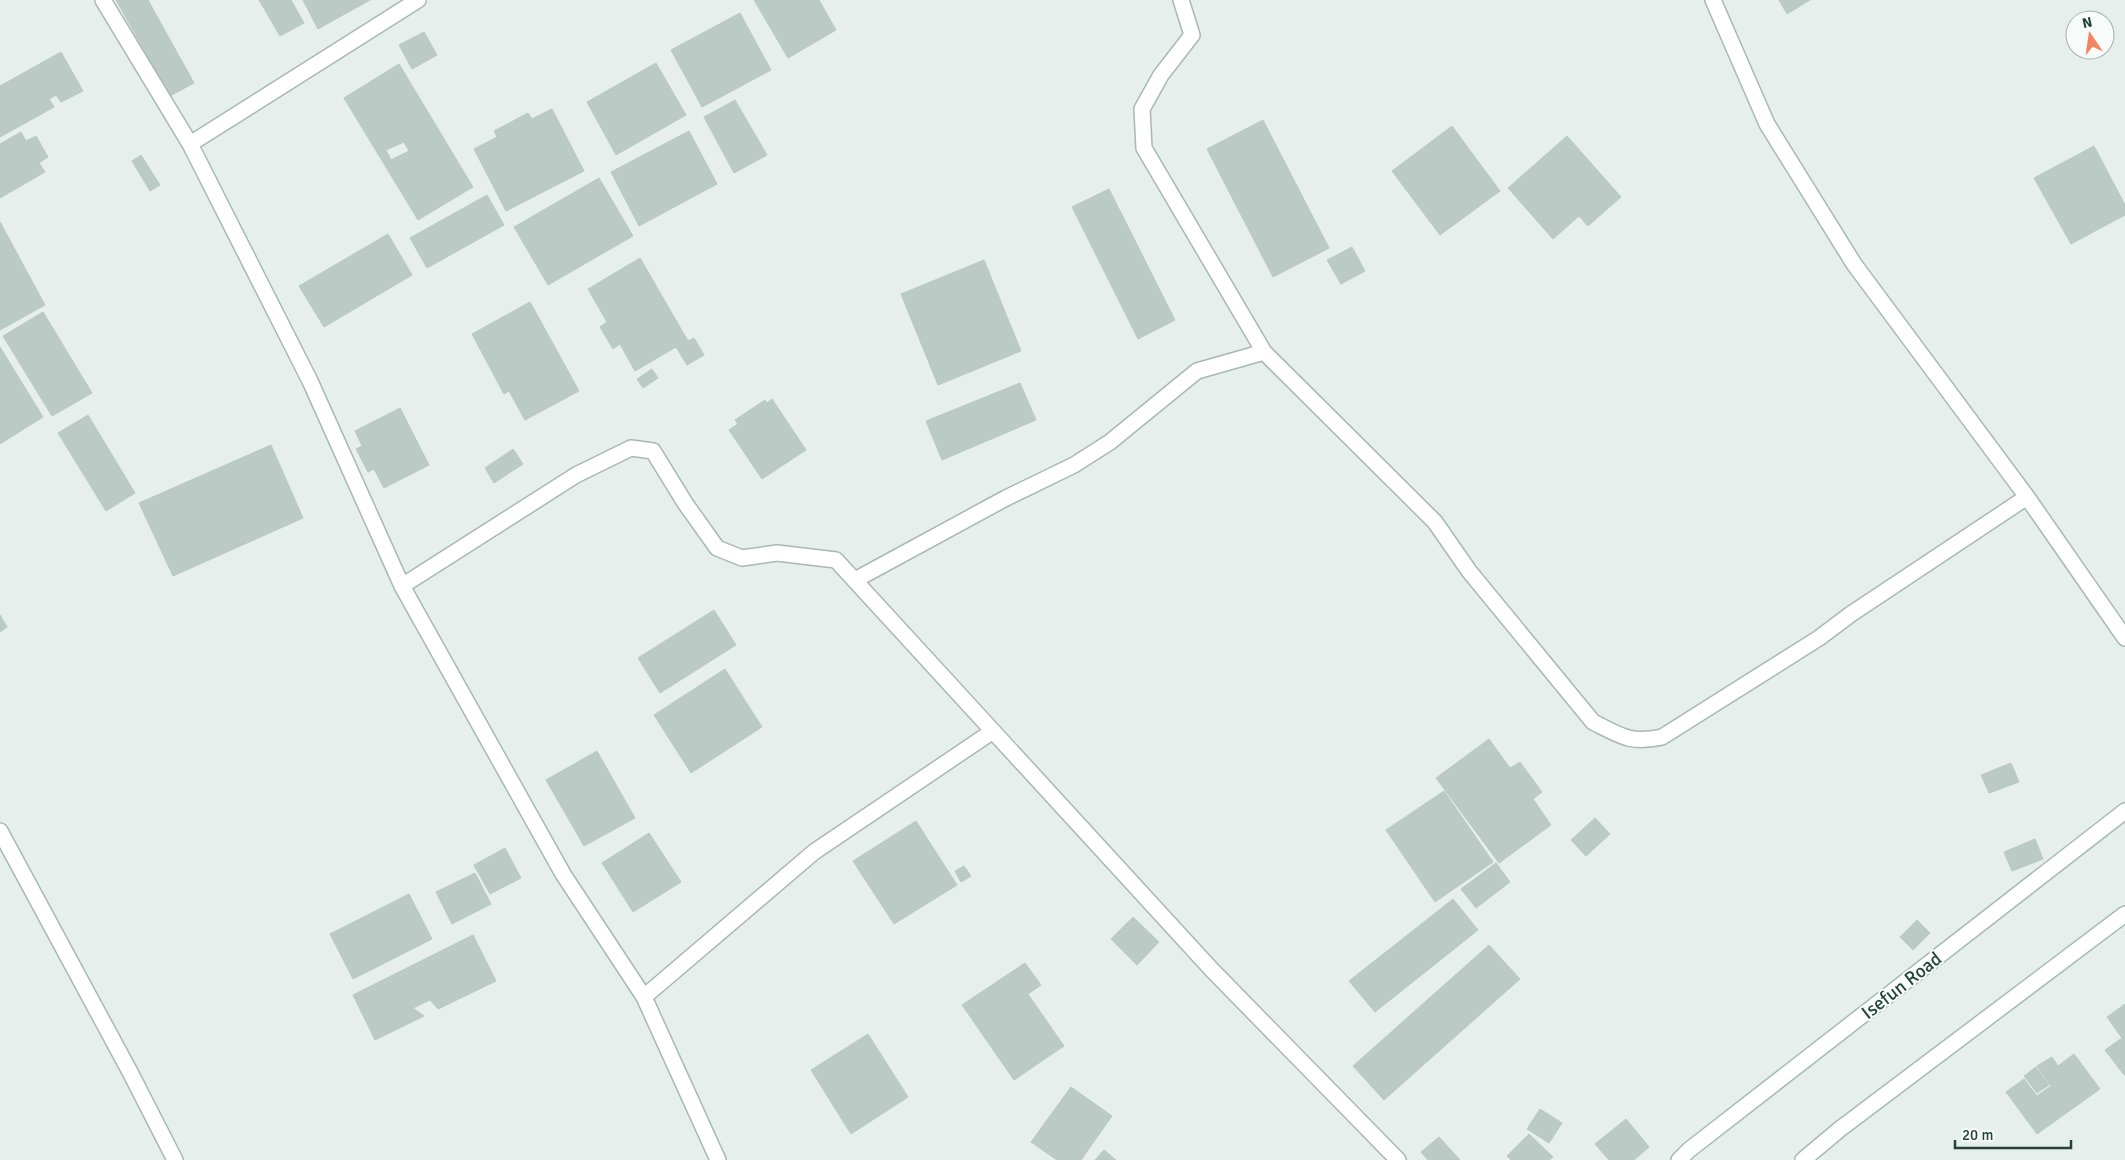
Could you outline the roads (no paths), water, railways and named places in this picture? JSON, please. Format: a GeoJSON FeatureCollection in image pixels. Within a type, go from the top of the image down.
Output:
{"type":"FeatureCollection","features":[{"type":"Feature","properties":{"kind":"street"},"geometry":{"type":"LineString","coordinates":[[103,0],[190,144],[310,380],[402,586],[563,874],[644,997],[718,1160]]}},
{"type":"Feature","properties":{"kind":"street"},"geometry":{"type":"LineString","coordinates":[[190,144],[418,0]]}},
{"type":"Feature","properties":{"kind":"street"},"geometry":{"type":"LineString","coordinates":[[1181,0],[1192,35],[1161,76],[1142,109],[1144,148],[1264,352],[1435,522],[1470,571],[1593,722],[1622,736],[1643,741],[1662,736],[1819,638],[1851,614],[2027,498]]}},
{"type":"Feature","properties":{"kind":"street"},"geometry":{"type":"LineString","coordinates":[[1713,0],[1767,124],[1854,264],[2027,498],[2125,638]]}},
{"type":"Feature","properties":{"kind":"street"},"geometry":{"type":"LineString","coordinates":[[855,580],[1006,498],[1074,465],[1110,442],[1197,371],[1264,352]]}},
{"type":"Feature","properties":{"kind":"street"},"geometry":{"type":"LineString","coordinates":[[402,586],[576,474],[631,448],[653,452],[685,503],[717,548],[742,558],[777,553],[836,560],[1212,970],[1398,1160]]}},
{"type":"Feature","properties":{"kind":"street"},"geometry":{"type":"LineString","coordinates":[[644,997],[814,852],[993,731]]}},
{"type":"Feature","properties":{"kind":"street","name":"Isefun Road"},"geometry":{"type":"LineString","coordinates":[[1679,1160],[1696,1144],[2125,811]]}},
{"type":"Feature","properties":{"kind":"street"},"geometry":{"type":"LineString","coordinates":[[0,831],[130,1072],[175,1160]]}},
{"type":"Feature","properties":{"kind":"street"},"geometry":{"type":"LineString","coordinates":[[1803,1160],[1840,1128],[2125,914]]}}]}
